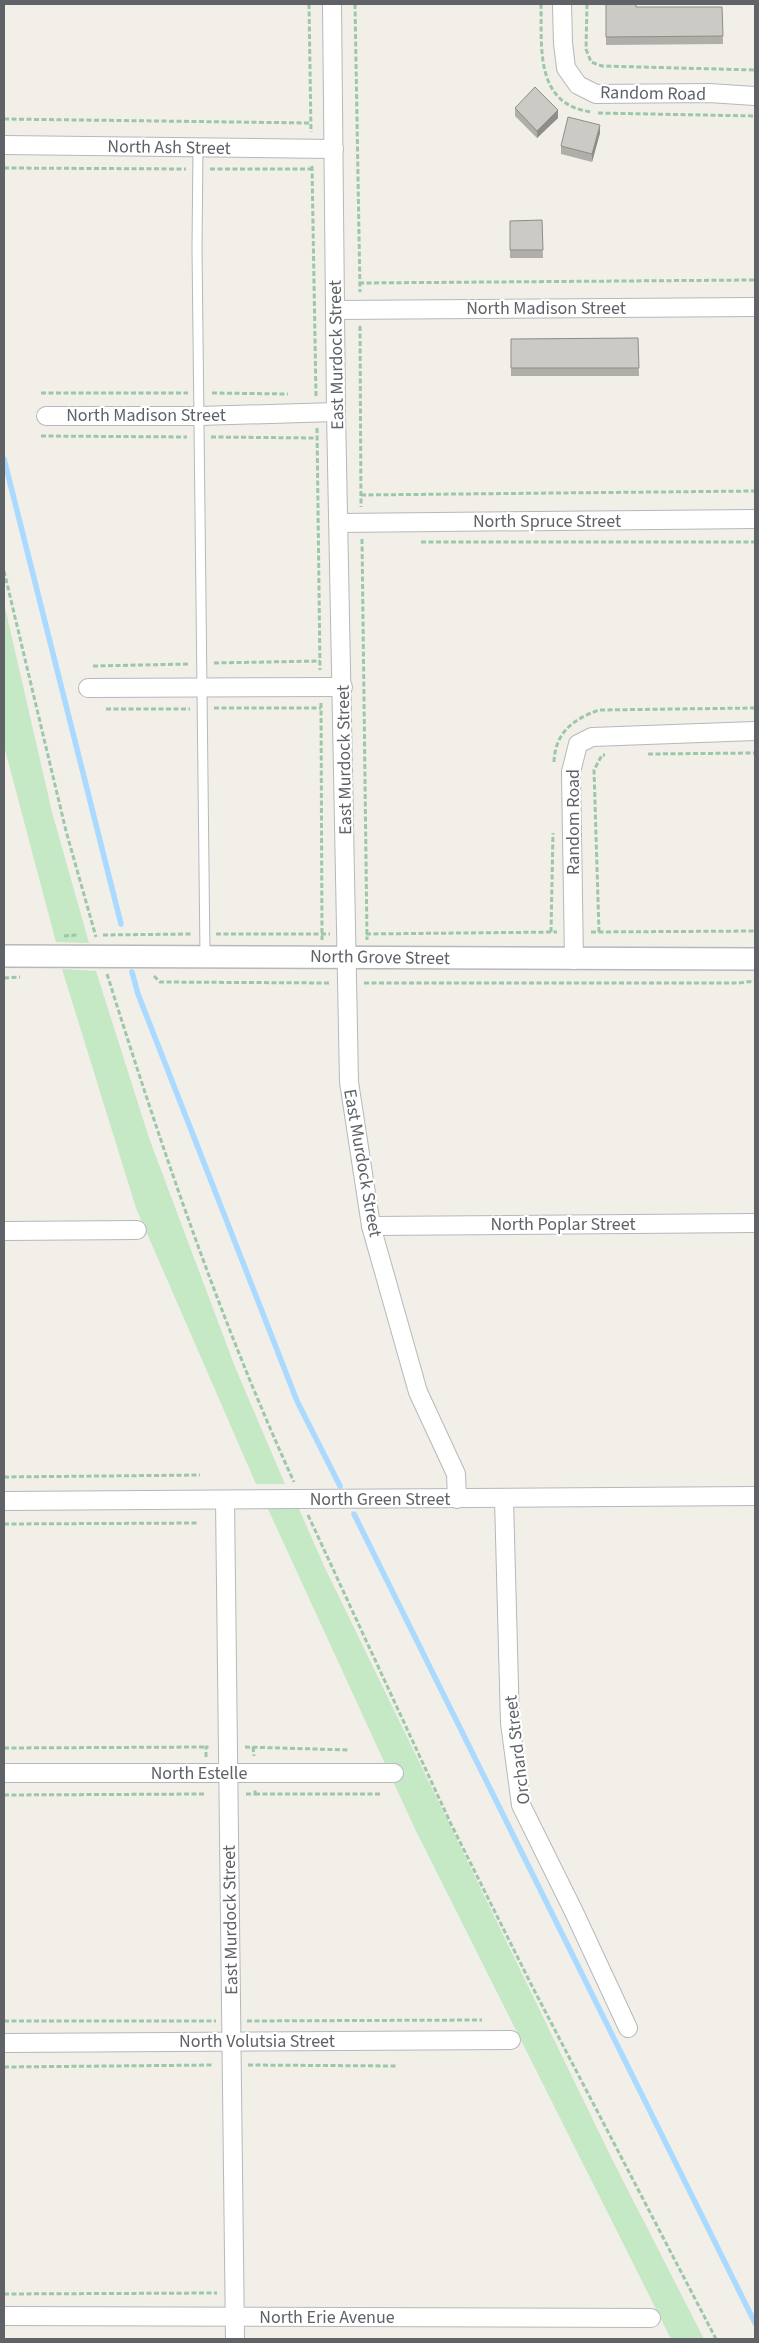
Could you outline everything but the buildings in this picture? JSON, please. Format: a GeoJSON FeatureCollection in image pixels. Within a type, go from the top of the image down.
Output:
{"type":"FeatureCollection","features":[{"type":"Feature","properties":{"kind":"street","name":"East Murdock Street"},"geometry":{"type":"LineString","coordinates":[[332,4],[336,412],[343,687],[345,956],[349,1082],[371,1226],[418,1392],[456,1474],[457,1499]]}},
{"type":"Feature","properties":{"kind":"street","name":"Random Road"},"geometry":{"type":"LineString","coordinates":[[562,4],[566,68],[578,85],[596,94],[709,93],[755,96]]}},
{"type":"Feature","properties":{"kind":"street","name":"North Ash Street"},"geometry":{"type":"LineString","coordinates":[[4,145],[334,149]]}},
{"type":"Feature","properties":{"kind":"street","name":"North Madison Street"},"geometry":{"type":"LineString","coordinates":[[336,310],[755,307]]}},
{"type":"Feature","properties":{"kind":"street","name":"North Madison Street"},"geometry":{"type":"LineString","coordinates":[[46,416],[199,416],[336,412]]}},
{"type":"Feature","properties":{"kind":"street","name":"North Spruce Street"},"geometry":{"type":"LineString","coordinates":[[339,523],[755,519]]}},
{"type":"Feature","properties":{"kind":"street"},"geometry":{"type":"LineString","coordinates":[[88,688],[343,687]]}},
{"type":"Feature","properties":{"kind":"street","name":"Random Road"},"geometry":{"type":"LineString","coordinates":[[574,960],[571,772],[578,744],[592,737],[755,731]]}},
{"type":"Feature","properties":{"kind":"street","name":"North Grove Street"},"geometry":{"type":"LineString","coordinates":[[4,956],[108,966],[205,956],[345,956],[574,960],[755,959]]}},
{"type":"Feature","properties":{"kind":"street","name":"North Poplar Street"},"geometry":{"type":"LineString","coordinates":[[371,1226],[755,1223]]}},
{"type":"Feature","properties":{"kind":"street"},"geometry":{"type":"LineString","coordinates":[[4,1231],[137,1230]]}},
{"type":"Feature","properties":{"kind":"street","name":"North Green Street"},"geometry":{"type":"LineString","coordinates":[[4,1502],[755,1496]]}},
{"type":"Feature","properties":{"kind":"street","name":"Orchard Street"},"geometry":{"type":"LineString","coordinates":[[504,1499],[510,1723],[520,1805],[620,2008],[628,2028]]}},
{"type":"Feature","properties":{"kind":"street","name":"East Murdock Street"},"geometry":{"type":"LineString","coordinates":[[225,1500],[235,2339]]}},
{"type":"Feature","properties":{"kind":"street","name":"North Estelle"},"geometry":{"type":"LineString","coordinates":[[4,1773],[394,1773]]}},
{"type":"Feature","properties":{"kind":"street","name":"North Volutsia Street"},"geometry":{"type":"LineString","coordinates":[[4,2043],[511,2040]]}},
{"type":"Feature","properties":{"kind":"street","name":"North Erie Avenue"},"geometry":{"type":"LineString","coordinates":[[4,2316],[651,2318]]}},
{"type":"Feature","properties":{"kind":"lane"},"geometry":{"type":"LineString","coordinates":[[198,148],[198,393],[205,956]]}},
{"type":"Feature","properties":{"kind":"path"},"geometry":{"type":"LineString","coordinates":[[309,4],[321,687],[323,983]]}},
{"type":"Feature","properties":{"kind":"path"},"geometry":{"type":"LineString","coordinates":[[355,4],[360,309],[366,983]]}},
{"type":"Feature","properties":{"kind":"path"},"geometry":{"type":"LineString","coordinates":[[587,4],[586,49],[591,62],[602,66],[755,70]]}},
{"type":"Feature","properties":{"kind":"path"},"geometry":{"type":"LineString","coordinates":[[4,119],[311,123]]}},
{"type":"Feature","properties":{"kind":"path"},"geometry":{"type":"LineString","coordinates":[[4,168],[312,169]]}},
{"type":"Feature","properties":{"kind":"path"},"geometry":{"type":"LineString","coordinates":[[359,283],[755,280]]}},
{"type":"Feature","properties":{"kind":"path"},"geometry":{"type":"LineString","coordinates":[[41,392],[296,394]]}},
{"type":"Feature","properties":{"kind":"path"},"geometry":{"type":"LineString","coordinates":[[306,394],[316,394]]}},
{"type":"Feature","properties":{"kind":"path"},"geometry":{"type":"LineString","coordinates":[[41,436],[317,438]]}},
{"type":"Feature","properties":{"kind":"path"},"geometry":{"type":"LineString","coordinates":[[361,495],[755,491]]}},
{"type":"Feature","properties":{"kind":"path"},"geometry":{"type":"LineString","coordinates":[[362,542],[372,542]]}},
{"type":"Feature","properties":{"kind":"path"},"geometry":{"type":"LineString","coordinates":[[411,542],[755,542]]}},
{"type":"Feature","properties":{"kind":"path"},"geometry":{"type":"LineString","coordinates":[[4,571],[62,812],[96,935],[108,966],[140,1082],[183,1206],[232,1336],[301,1499],[451,1824],[532,1986],[716,2339]]}},
{"type":"Feature","properties":{"kind":"path"},"geometry":{"type":"LineString","coordinates":[[554,769],[554,750],[561,734],[577,719],[599,710],[755,708]]}},
{"type":"Feature","properties":{"kind":"path"},"geometry":{"type":"LineString","coordinates":[[640,754],[755,753]]}},
{"type":"Feature","properties":{"kind":"path"},"geometry":{"type":"LineString","coordinates":[[599,932],[594,770],[602,755],[612,755]]}},
{"type":"Feature","properties":{"kind":"path"},"geometry":{"type":"LineString","coordinates":[[551,932],[553,827]]}},
{"type":"Feature","properties":{"kind":"path"},"geometry":{"type":"LineString","coordinates":[[58,939],[67,935],[755,931]]}},
{"type":"Feature","properties":{"kind":"path"},"geometry":{"type":"LineString","coordinates":[[4,978],[22,976]]}},
{"type":"Feature","properties":{"kind":"path"},"geometry":{"type":"LineString","coordinates":[[153,976],[160,982],[740,983],[755,980]]}},
{"type":"Feature","properties":{"kind":"path"},"geometry":{"type":"LineString","coordinates":[[4,1476],[200,1475]]}},
{"type":"Feature","properties":{"kind":"path"},"geometry":{"type":"LineString","coordinates":[[4,1524],[199,1523]]}},
{"type":"Feature","properties":{"kind":"path"},"geometry":{"type":"LineString","coordinates":[[4,1748],[206,1747]]}},
{"type":"Feature","properties":{"kind":"path"},"geometry":{"type":"LineString","coordinates":[[253,1747],[349,1750]]}},
{"type":"Feature","properties":{"kind":"path"},"geometry":{"type":"LineString","coordinates":[[4,1795],[206,1794]]}},
{"type":"Feature","properties":{"kind":"path"},"geometry":{"type":"LineString","coordinates":[[255,1794],[382,1794]]}},
{"type":"Feature","properties":{"kind":"path"},"geometry":{"type":"LineString","coordinates":[[4,2067],[398,2066]]}},
{"type":"Feature","properties":{"kind":"path"},"geometry":{"type":"LineString","coordinates":[[4,2294],[216,2293]]}},
{"type":"Feature","properties":{"kind":"green space"},"geometry":{"type":"Polygon","coordinates":[[[4,603],[52,812],[89,943],[56,942],[4,746],[4,603]]]}},
{"type":"Feature","properties":{"kind":"green space"},"geometry":{"type":"Polygon","coordinates":[[[62,969],[96,971],[149,1138],[235,1367],[285,1484],[256,1484],[136,1208],[62,969]]]}},
{"type":"Feature","properties":{"kind":"green space"},"geometry":{"type":"Polygon","coordinates":[[[268,1509],[299,1509],[325,1568],[612,2159],[704,2339],[671,2339],[415,1829],[268,1509]]]}},
{"type":"Feature","properties":{"kind":"waterway"},"geometry":{"type":"LineString","coordinates":[[4,459],[121,924]]}},
{"type":"Feature","properties":{"kind":"waterway"},"geometry":{"type":"LineString","coordinates":[[132,972],[138,994],[297,1401],[340,1486]]}},
{"type":"Feature","properties":{"kind":"waterway"},"geometry":{"type":"LineString","coordinates":[[354,1514],[755,2323]]}}]}
